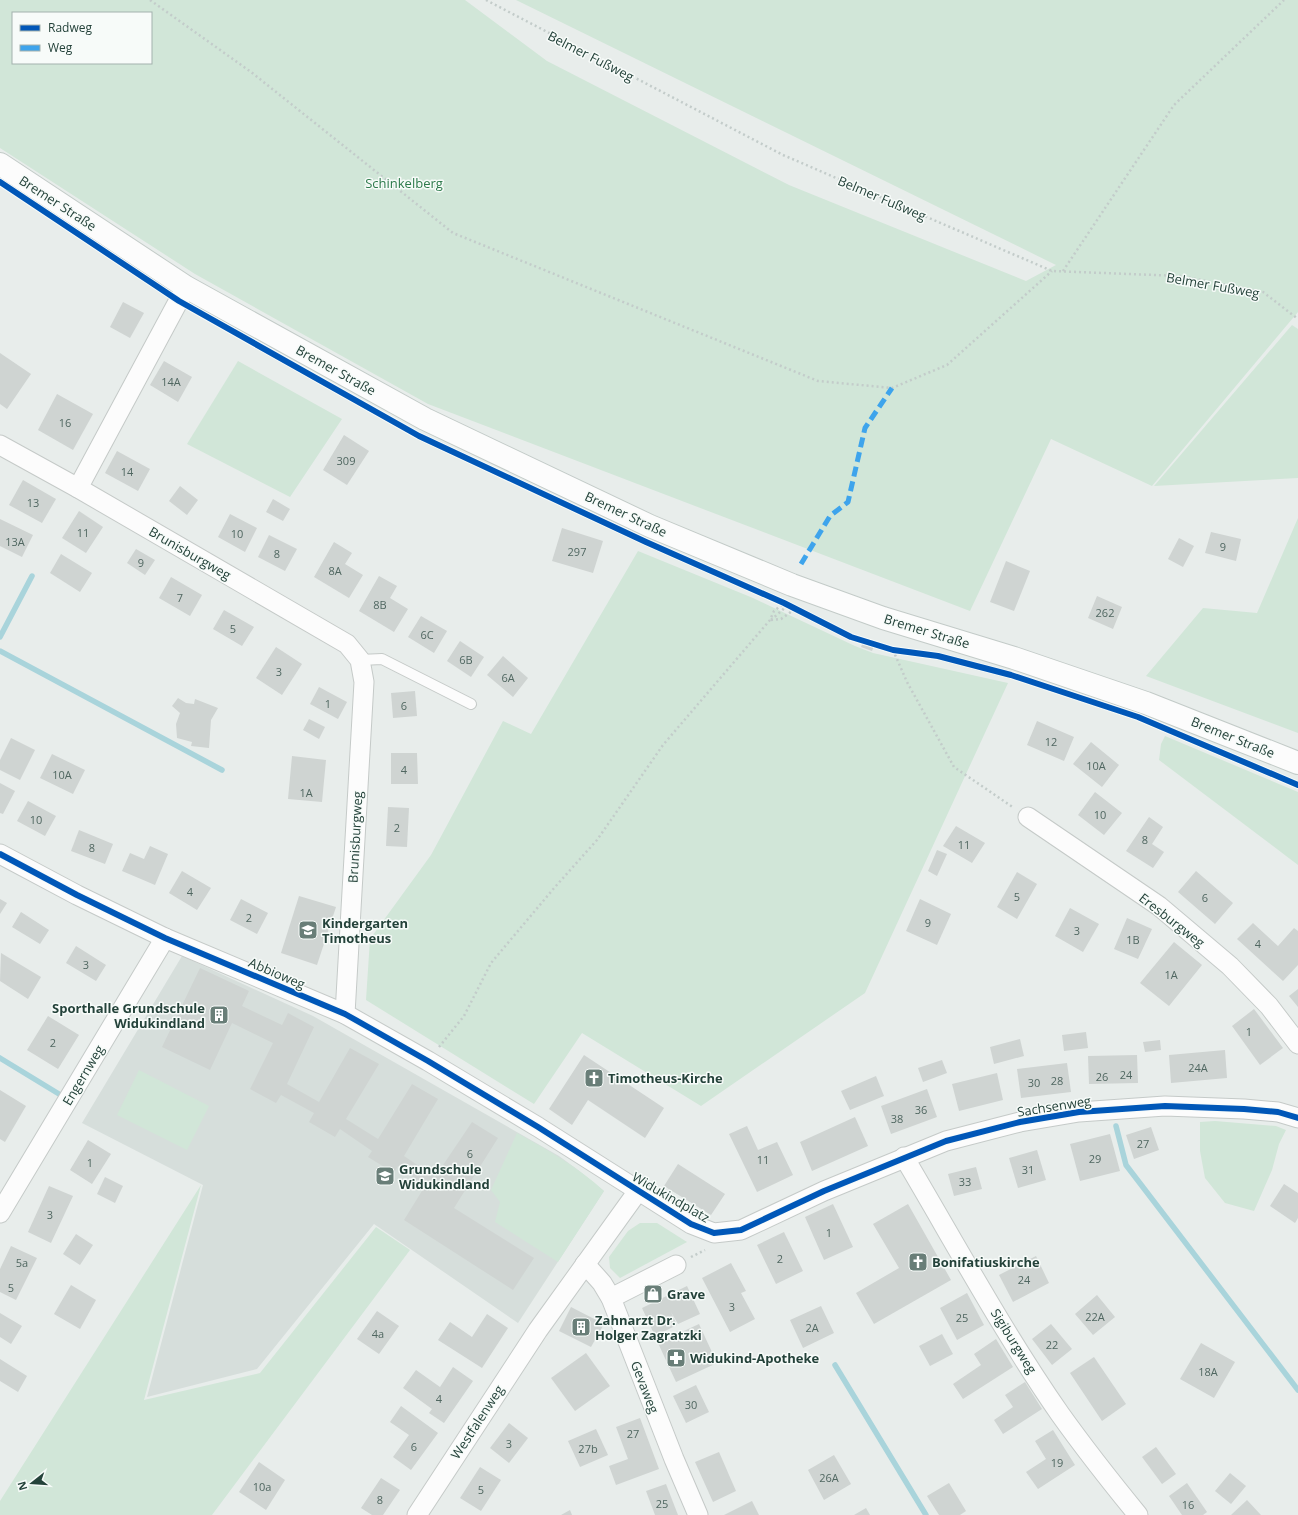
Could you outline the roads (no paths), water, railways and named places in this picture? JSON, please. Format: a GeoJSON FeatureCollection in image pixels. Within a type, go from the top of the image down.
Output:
{"type":"FeatureCollection","features":[{"type":"Feature","properties":{"kind":"main road","name":"Bremer Straße"},"geometry":{"type":"LineString","coordinates":[[0,164],[186,287],[425,419],[650,526],[792,585],[883,618],[970,644],[1146,703],[1298,763]]}},
{"type":"Feature","properties":{"kind":"street"},"geometry":{"type":"LineString","coordinates":[[78,488],[186,287]]}},
{"type":"Feature","properties":{"kind":"street","name":"Brunisburgweg"},"geometry":{"type":"LineString","coordinates":[[0,445],[78,488],[347,644],[360,660],[364,682],[345,1014]]}},
{"type":"Feature","properties":{"kind":"street","name":"Eresburgweg"},"geometry":{"type":"LineString","coordinates":[[1028,817],[1159,906],[1230,966],[1270,1006],[1298,1044]]}},
{"type":"Feature","properties":{"kind":"street","name":"Abbioweg"},"geometry":{"type":"LineString","coordinates":[[0,854],[77,895],[165,938],[345,1014],[538,1126]]}},
{"type":"Feature","properties":{"kind":"street","name":"Engernweg"},"geometry":{"type":"LineString","coordinates":[[0,1213],[165,938]]}},
{"type":"Feature","properties":{"kind":"street","name":"Sachsenweg"},"geometry":{"type":"LineString","coordinates":[[824,1191],[946,1141],[1020,1122],[1079,1112],[1164,1106],[1278,1112],[1298,1118]]}},
{"type":"Feature","properties":{"kind":"street","name":"Widukindplatz"},"geometry":{"type":"LineString","coordinates":[[538,1126],[691,1224],[714,1233],[741,1230],[824,1191]]}},
{"type":"Feature","properties":{"kind":"street","name":"Sigiburgweg"},"geometry":{"type":"LineString","coordinates":[[904,1158],[1008,1333],[1060,1413],[1106,1477],[1138,1515]]}},
{"type":"Feature","properties":{"kind":"street","name":"Widukindplatz"},"geometry":{"type":"LineString","coordinates":[[538,1330],[638,1191]]}},
{"type":"Feature","properties":{"kind":"street","name":"Gevaweg"},"geometry":{"type":"LineString","coordinates":[[585,1264],[602,1283],[611,1298],[674,1459],[698,1515]]}},
{"type":"Feature","properties":{"kind":"street"},"geometry":{"type":"LineString","coordinates":[[611,1298],[676,1265]]}},
{"type":"Feature","properties":{"kind":"street","name":"Westfalenweg"},"geometry":{"type":"LineString","coordinates":[[417,1515],[538,1330]]}},
{"type":"Feature","properties":{"kind":"lane"},"geometry":{"type":"LineString","coordinates":[[360,660],[382,660],[471,704]]}},
{"type":"Feature","properties":{"kind":"waterway"},"geometry":{"type":"LineString","coordinates":[[0,637],[32,576]]}},
{"type":"Feature","properties":{"kind":"waterway"},"geometry":{"type":"LineString","coordinates":[[0,651],[222,770]]}},
{"type":"Feature","properties":{"kind":"waterway"},"geometry":{"type":"LineString","coordinates":[[0,1058],[59,1094]]}},
{"type":"Feature","properties":{"kind":"waterway"},"geometry":{"type":"LineString","coordinates":[[1116,1126],[1126,1165],[1298,1390]]}},
{"type":"Feature","properties":{"kind":"waterway"},"geometry":{"type":"LineString","coordinates":[[835,1365],[926,1515]]}},
{"type":"Feature","properties":{"kind":"place","name":"Kindergarten Timotheus"},"geometry":{"type":"Point","coordinates":[308,930]}},
{"type":"Feature","properties":{"kind":"place","name":"Sporthalle Grundschule Widukindland"},"geometry":{"type":"Point","coordinates":[219,1015]}},
{"type":"Feature","properties":{"kind":"place","name":"Timotheus-Kirche"},"geometry":{"type":"Point","coordinates":[594,1078]}},
{"type":"Feature","properties":{"kind":"place","name":"Grundschule Widukindland"},"geometry":{"type":"Point","coordinates":[385,1176]}},
{"type":"Feature","properties":{"kind":"place","name":"Bonifatiuskirche"},"geometry":{"type":"Point","coordinates":[918,1262]}},
{"type":"Feature","properties":{"kind":"place","name":"Grave"},"geometry":{"type":"Point","coordinates":[653,1294]}},
{"type":"Feature","properties":{"kind":"place","name":"Zahnarzt Dr. Holger Zagratzki"},"geometry":{"type":"Point","coordinates":[581,1327]}},
{"type":"Feature","properties":{"kind":"place","name":"Widukind-Apotheke"},"geometry":{"type":"Point","coordinates":[676,1358]}},
{"type":"Feature","properties":{"kind":"park label","name":"Schinkelberg"},"geometry":{"type":"Point","coordinates":[404,183]}}]}
